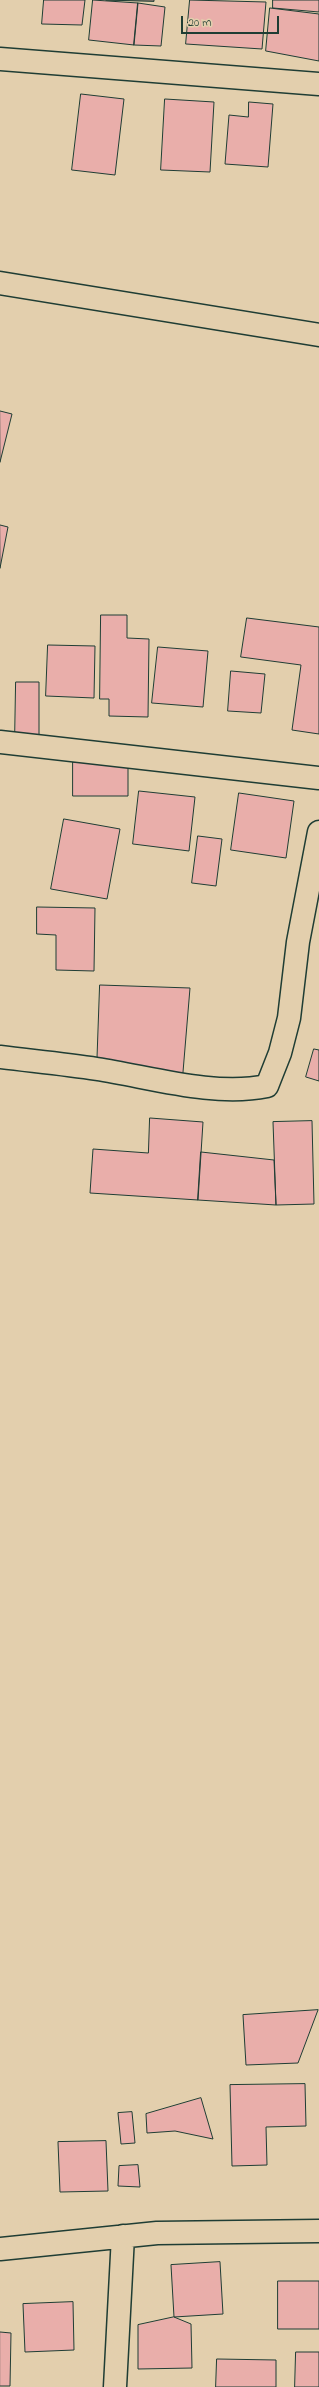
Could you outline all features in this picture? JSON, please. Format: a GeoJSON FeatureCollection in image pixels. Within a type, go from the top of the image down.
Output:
{"type":"FeatureCollection","features":[{"type":"Feature","properties":{"kind":"street"},"geometry":{"type":"LineString","coordinates":[[0,59],[319,84]]}},
{"type":"Feature","properties":{"kind":"street"},"geometry":{"type":"LineString","coordinates":[[0,283],[319,336]]}},
{"type":"Feature","properties":{"kind":"street"},"geometry":{"type":"LineString","coordinates":[[0,742],[319,778]]}},
{"type":"Feature","properties":{"kind":"street"},"geometry":{"type":"LineString","coordinates":[[0,1057],[97,1069],[182,1084],[247,1090],[267,1086],[280,1053],[290,1018],[298,942],[319,832]]}},
{"type":"Feature","properties":{"kind":"street"},"geometry":{"type":"LineString","coordinates":[[0,2249],[157,2232],[319,2230]]}},
{"type":"Feature","properties":{"kind":"street"},"geometry":{"type":"LineString","coordinates":[[116,2387],[123,2236]]}},
{"type":"Feature","properties":{"kind":"building"},"geometry":{"type":"Polygon","coordinates":[[[44,0],[85,0],[82,25],[42,24],[44,0]]]}},
{"type":"Feature","properties":{"kind":"building"},"geometry":{"type":"Polygon","coordinates":[[[93,0],[138,3],[134,45],[89,40],[93,0]]]}},
{"type":"Feature","properties":{"kind":"building"},"geometry":{"type":"Polygon","coordinates":[[[106,0],[154,0],[154,1],[106,0]]]}},
{"type":"Feature","properties":{"kind":"building"},"geometry":{"type":"Polygon","coordinates":[[[190,0],[266,2],[262,49],[186,44],[190,0]]]}},
{"type":"Feature","properties":{"kind":"building"},"geometry":{"type":"Polygon","coordinates":[[[273,0],[319,0],[319,12],[273,8],[273,0]]]}},
{"type":"Feature","properties":{"kind":"building"},"geometry":{"type":"Polygon","coordinates":[[[138,3],[165,7],[161,46],[134,45],[138,3]]]}},
{"type":"Feature","properties":{"kind":"building"},"geometry":{"type":"Polygon","coordinates":[[[270,8],[319,14],[319,61],[266,51],[270,8]]]}},
{"type":"Feature","properties":{"kind":"building"},"geometry":{"type":"Polygon","coordinates":[[[81,94],[124,99],[115,175],[72,170],[81,94]]]}},
{"type":"Feature","properties":{"kind":"building"},"geometry":{"type":"Polygon","coordinates":[[[165,99],[214,102],[210,172],[161,170],[165,99]]]}},
{"type":"Feature","properties":{"kind":"building"},"geometry":{"type":"Polygon","coordinates":[[[249,102],[273,104],[268,167],[225,164],[229,115],[248,117],[249,102]]]}},
{"type":"Feature","properties":{"kind":"building"},"geometry":{"type":"Polygon","coordinates":[[[0,411],[12,414],[0,462],[0,411]]]}},
{"type":"Feature","properties":{"kind":"building"},"geometry":{"type":"Polygon","coordinates":[[[0,525],[8,527],[0,568],[0,525]]]}},
{"type":"Feature","properties":{"kind":"building"},"geometry":{"type":"Polygon","coordinates":[[[101,615],[127,615],[127,638],[149,639],[148,717],[109,716],[109,699],[100,699],[101,615]]]}},
{"type":"Feature","properties":{"kind":"building"},"geometry":{"type":"Polygon","coordinates":[[[247,618],[319,627],[319,734],[292,730],[301,665],[241,657],[247,618]]]}},
{"type":"Feature","properties":{"kind":"building"},"geometry":{"type":"Polygon","coordinates":[[[48,645],[95,646],[94,698],[46,696],[48,645]]]}},
{"type":"Feature","properties":{"kind":"building"},"geometry":{"type":"Polygon","coordinates":[[[158,647],[208,651],[203,707],[152,703],[158,647]]]}},
{"type":"Feature","properties":{"kind":"building"},"geometry":{"type":"Polygon","coordinates":[[[231,671],[265,674],[261,713],[228,711],[231,671]]]}},
{"type":"Feature","properties":{"kind":"building"},"geometry":{"type":"Polygon","coordinates":[[[16,682],[39,682],[39,739],[15,739],[16,682]]]}},
{"type":"Feature","properties":{"kind":"building"},"geometry":{"type":"Polygon","coordinates":[[[73,762],[128,762],[128,796],[73,796],[73,762]]]}},
{"type":"Feature","properties":{"kind":"building"},"geometry":{"type":"Polygon","coordinates":[[[139,791],[195,797],[189,851],[133,844],[139,791]]]}},
{"type":"Feature","properties":{"kind":"building"},"geometry":{"type":"Polygon","coordinates":[[[239,793],[294,801],[286,858],[231,850],[239,793]]]}},
{"type":"Feature","properties":{"kind":"building"},"geometry":{"type":"Polygon","coordinates":[[[64,819],[120,829],[107,899],[51,889],[64,819]]]}},
{"type":"Feature","properties":{"kind":"building"},"geometry":{"type":"Polygon","coordinates":[[[198,836],[222,839],[216,886],[192,883],[198,836]]]}},
{"type":"Feature","properties":{"kind":"building"},"geometry":{"type":"Polygon","coordinates":[[[37,907],[95,908],[94,971],[56,970],[56,935],[37,934],[37,907]]]}},
{"type":"Feature","properties":{"kind":"building"},"geometry":{"type":"Polygon","coordinates":[[[100,985],[190,988],[182,1084],[97,1069],[100,985]]]}},
{"type":"Feature","properties":{"kind":"building"},"geometry":{"type":"Polygon","coordinates":[[[314,1049],[319,1050],[319,1081],[306,1077],[314,1049]]]}},
{"type":"Feature","properties":{"kind":"building"},"geometry":{"type":"Polygon","coordinates":[[[150,1118],[203,1122],[198,1200],[90,1193],[93,1149],[148,1153],[150,1118]]]}},
{"type":"Feature","properties":{"kind":"building"},"geometry":{"type":"Polygon","coordinates":[[[312,1121],[314,1204],[276,1205],[273,1122],[312,1121]]]}},
{"type":"Feature","properties":{"kind":"building"},"geometry":{"type":"Polygon","coordinates":[[[201,1152],[274,1160],[276,1205],[198,1200],[201,1152]]]}},
{"type":"Feature","properties":{"kind":"building"},"geometry":{"type":"Polygon","coordinates":[[[318,2010],[298,2063],[246,2065],[243,2015],[318,2010]]]}},
{"type":"Feature","properties":{"kind":"building"},"geometry":{"type":"Polygon","coordinates":[[[305,2084],[306,2126],[266,2127],[267,2165],[232,2166],[230,2085],[305,2084]]]}},
{"type":"Feature","properties":{"kind":"building"},"geometry":{"type":"Polygon","coordinates":[[[201,2098],[213,2139],[175,2131],[147,2133],[146,2114],[201,2098]]]}},
{"type":"Feature","properties":{"kind":"building"},"geometry":{"type":"Polygon","coordinates":[[[132,2112],[135,2143],[121,2144],[118,2113],[132,2112]]]}},
{"type":"Feature","properties":{"kind":"building"},"geometry":{"type":"Polygon","coordinates":[[[106,2141],[108,2191],[60,2192],[58,2142],[106,2141]]]}},
{"type":"Feature","properties":{"kind":"building"},"geometry":{"type":"Polygon","coordinates":[[[138,2165],[140,2187],[118,2186],[119,2166],[138,2165]]]}},
{"type":"Feature","properties":{"kind":"building"},"geometry":{"type":"Polygon","coordinates":[[[220,2262],[223,2314],[174,2317],[171,2265],[220,2262]]]}},
{"type":"Feature","properties":{"kind":"building"},"geometry":{"type":"Polygon","coordinates":[[[278,2281],[319,2281],[319,2329],[278,2329],[278,2281]]]}},
{"type":"Feature","properties":{"kind":"building"},"geometry":{"type":"Polygon","coordinates":[[[73,2302],[74,2350],[25,2352],[23,2304],[73,2302]]]}},
{"type":"Feature","properties":{"kind":"building"},"geometry":{"type":"Polygon","coordinates":[[[174,2317],[191,2324],[192,2368],[138,2369],[138,2325],[174,2317]]]}},
{"type":"Feature","properties":{"kind":"building"},"geometry":{"type":"Polygon","coordinates":[[[0,2332],[11,2333],[10,2386],[0,2386],[0,2332]]]}},
{"type":"Feature","properties":{"kind":"building"},"geometry":{"type":"Polygon","coordinates":[[[296,2352],[319,2352],[319,2387],[295,2387],[296,2352]]]}},
{"type":"Feature","properties":{"kind":"building"},"geometry":{"type":"Polygon","coordinates":[[[217,2359],[276,2360],[276,2387],[216,2387],[217,2359]]]}}]}
